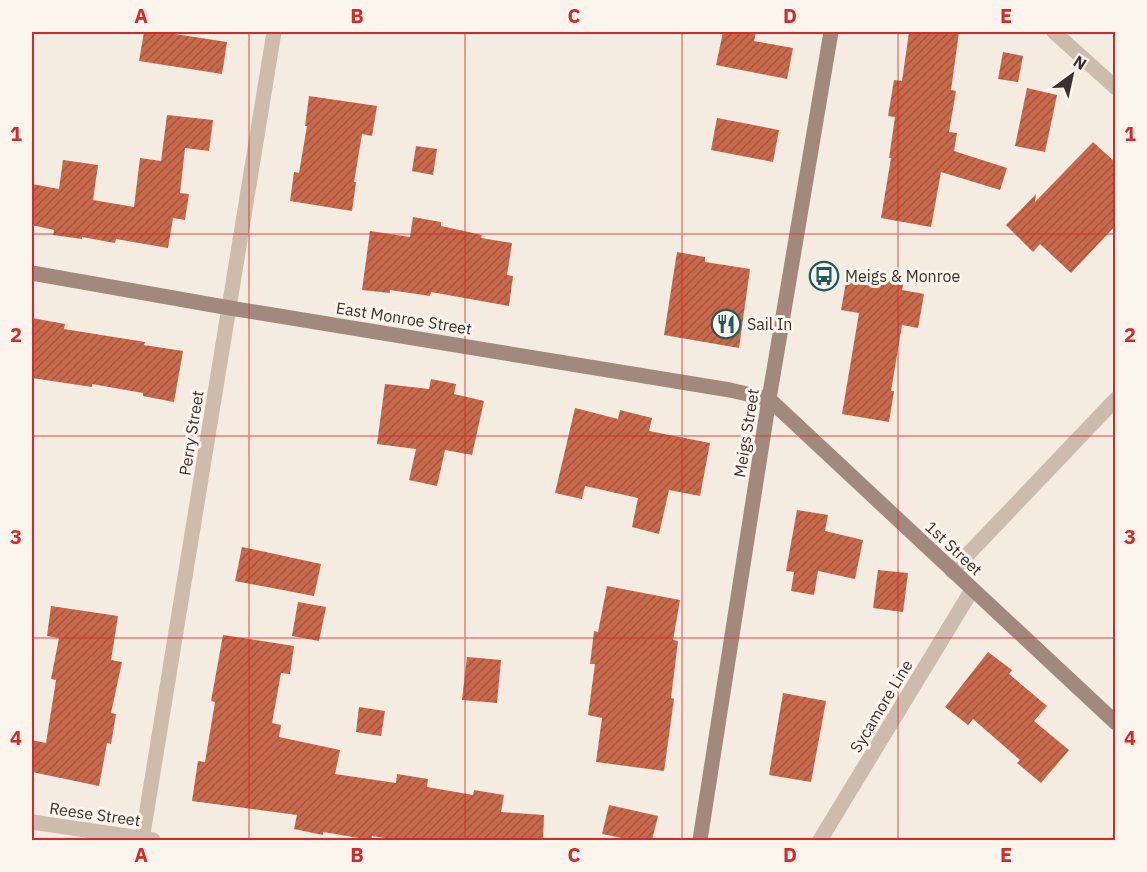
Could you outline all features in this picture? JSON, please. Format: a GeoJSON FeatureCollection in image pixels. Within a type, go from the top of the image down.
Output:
{"type":"FeatureCollection","features":[{"type":"Feature","properties":{"kind":"main road","name":"Meigs Street"},"geometry":{"type":"LineString","coordinates":[[700,840],[831,32]]}},
{"type":"Feature","properties":{"kind":"main road","name":"East Monroe Street"},"geometry":{"type":"LineString","coordinates":[[32,273],[730,390],[770,399]]}},
{"type":"Feature","properties":{"kind":"main road","name":"1st Street"},"geometry":{"type":"LineString","coordinates":[[770,399],[1116,723]]}},
{"type":"Feature","properties":{"kind":"street","name":"Perry Street"},"geometry":{"type":"LineString","coordinates":[[146,840],[274,32]]}},
{"type":"Feature","properties":{"kind":"street"},"geometry":{"type":"LineString","coordinates":[[1054,32],[1116,88]]}},
{"type":"Feature","properties":{"kind":"street"},"geometry":{"type":"LineString","coordinates":[[952,571],[1116,399]]}},
{"type":"Feature","properties":{"kind":"street","name":"Sycamore Line"},"geometry":{"type":"LineString","coordinates":[[820,840],[972,590]]}},
{"type":"Feature","properties":{"kind":"street","name":"Reese Street"},"geometry":{"type":"LineString","coordinates":[[32,822],[146,840]]}},
{"type":"Feature","properties":{"kind":"building"},"geometry":{"type":"Polygon","coordinates":[[[144,32],[162,32],[227,42],[222,74],[139,61],[144,32]]]}},
{"type":"Feature","properties":{"kind":"building"},"geometry":{"type":"Polygon","coordinates":[[[723,32],[756,32],[754,41],[793,48],[787,79],[716,65],[723,32]]]}},
{"type":"Feature","properties":{"kind":"building"},"geometry":{"type":"Polygon","coordinates":[[[909,32],[959,32],[951,90],[956,91],[949,132],[957,133],[954,151],[1007,168],[1000,190],[941,172],[931,227],[881,218],[895,117],[888,116],[894,80],[902,81],[909,32]]]}},
{"type":"Feature","properties":{"kind":"building"},"geometry":{"type":"Polygon","coordinates":[[[1003,52],[1023,56],[1018,82],[998,79],[1003,52]]]}},
{"type":"Feature","properties":{"kind":"building"},"geometry":{"type":"Polygon","coordinates":[[[1027,88],[1057,95],[1045,152],[1015,146],[1027,88]]]}},
{"type":"Feature","properties":{"kind":"building"},"geometry":{"type":"Polygon","coordinates":[[[309,96],[377,106],[372,136],[362,134],[352,211],[290,201],[294,172],[299,173],[307,126],[305,126],[309,96]]]}},
{"type":"Feature","properties":{"kind":"building"},"geometry":{"type":"Polygon","coordinates":[[[167,115],[213,120],[209,151],[185,148],[180,193],[189,194],[185,220],[173,218],[168,248],[116,239],[115,243],[53,235],[54,230],[32,225],[32,184],[59,189],[63,160],[98,165],[93,200],[134,207],[140,158],[161,161],[167,115]]]}},
{"type":"Feature","properties":{"kind":"building"},"geometry":{"type":"Polygon","coordinates":[[[717,118],[779,130],[773,162],[711,150],[717,118]]]}},
{"type":"Feature","properties":{"kind":"building"},"geometry":{"type":"Polygon","coordinates":[[[1093,142],[1116,163],[1116,225],[1071,273],[1040,244],[1033,252],[1006,225],[1036,194],[1035,202],[1093,142]]]}},
{"type":"Feature","properties":{"kind":"building"},"geometry":{"type":"Polygon","coordinates":[[[416,146],[437,149],[433,175],[412,171],[416,146]]]}},
{"type":"Feature","properties":{"kind":"building"},"geometry":{"type":"Polygon","coordinates":[[[413,217],[441,222],[441,226],[482,235],[481,238],[512,243],[507,275],[513,276],[509,306],[431,292],[430,296],[390,290],[390,293],[362,290],[370,231],[410,237],[413,217]]]}},
{"type":"Feature","properties":{"kind":"building"},"geometry":{"type":"Polygon","coordinates":[[[677,252],[705,257],[705,262],[750,269],[739,348],[664,335],[677,252]]]}},
{"type":"Feature","properties":{"kind":"building"},"geometry":{"type":"Polygon","coordinates":[[[873,276],[904,281],[902,290],[924,294],[918,328],[902,325],[891,391],[894,391],[889,422],[842,414],[859,313],[841,310],[846,282],[872,286],[873,276]]]}},
{"type":"Feature","properties":{"kind":"building"},"geometry":{"type":"Polygon","coordinates":[[[32,318],[65,324],[64,329],[145,342],[144,345],[183,351],[174,402],[143,396],[143,393],[92,384],[92,387],[32,378],[32,318]]]}},
{"type":"Feature","properties":{"kind":"building"},"geometry":{"type":"Polygon","coordinates":[[[431,379],[456,384],[454,394],[484,401],[472,455],[445,450],[437,486],[409,480],[416,449],[377,444],[385,384],[429,389],[431,379]]]}},
{"type":"Feature","properties":{"kind":"building"},"geometry":{"type":"Polygon","coordinates":[[[575,408],[618,419],[620,410],[652,418],[649,431],[710,443],[700,496],[669,490],[659,534],[632,527],[638,498],[585,486],[582,499],[555,493],[575,408]]]}},
{"type":"Feature","properties":{"kind":"building"},"geometry":{"type":"Polygon","coordinates":[[[797,510],[828,515],[825,531],[863,540],[855,579],[818,571],[814,595],[791,591],[794,572],[786,571],[797,510]]]}},
{"type":"Feature","properties":{"kind":"building"},"geometry":{"type":"Polygon","coordinates":[[[242,547],[321,564],[314,596],[235,581],[242,547]]]}},
{"type":"Feature","properties":{"kind":"building"},"geometry":{"type":"Polygon","coordinates":[[[878,570],[908,573],[903,612],[873,608],[878,570]]]}},
{"type":"Feature","properties":{"kind":"building"},"geometry":{"type":"Polygon","coordinates":[[[607,586],[680,600],[673,640],[678,641],[671,698],[674,699],[664,771],[596,762],[602,718],[588,715],[595,664],[590,664],[594,631],[598,632],[607,586]]]}},
{"type":"Feature","properties":{"kind":"building"},"geometry":{"type":"Polygon","coordinates":[[[298,602],[326,607],[319,641],[292,636],[298,602]]]}},
{"type":"Feature","properties":{"kind":"building"},"geometry":{"type":"Polygon","coordinates":[[[51,606],[118,616],[111,660],[122,662],[111,713],[116,714],[111,744],[107,743],[99,786],[32,772],[32,740],[46,743],[56,680],[51,679],[59,638],[47,636],[51,606]]]}},
{"type":"Feature","properties":{"kind":"building"},"geometry":{"type":"Polygon","coordinates":[[[223,635],[294,646],[290,674],[281,673],[272,723],[281,725],[279,737],[340,750],[335,774],[396,783],[397,774],[428,779],[427,787],[473,795],[474,790],[504,795],[501,812],[544,815],[543,840],[398,840],[372,836],[371,840],[323,832],[323,835],[294,829],[297,815],[192,801],[198,761],[205,762],[215,702],[211,701],[223,635]]]}},
{"type":"Feature","properties":{"kind":"building"},"geometry":{"type":"Polygon","coordinates":[[[988,652],[1012,670],[1009,674],[1047,706],[1034,721],[1069,750],[1041,783],[1017,763],[1020,760],[973,719],[968,725],[945,707],[988,652]]]}},
{"type":"Feature","properties":{"kind":"building"},"geometry":{"type":"Polygon","coordinates":[[[467,657],[501,660],[497,703],[462,700],[467,657]]]}},
{"type":"Feature","properties":{"kind":"building"},"geometry":{"type":"Polygon","coordinates":[[[783,693],[826,701],[811,782],[769,775],[783,693]]]}},
{"type":"Feature","properties":{"kind":"building"},"geometry":{"type":"Polygon","coordinates":[[[359,707],[385,711],[381,736],[356,732],[359,707]]]}},
{"type":"Feature","properties":{"kind":"building"},"geometry":{"type":"Polygon","coordinates":[[[609,805],[658,816],[652,840],[632,840],[602,834],[609,805]]]}},
{"type":"Feature","properties":{"kind":"place","name":"Meigs & Monroe"},"geometry":{"type":"Point","coordinates":[824,276]}},
{"type":"Feature","properties":{"kind":"place","name":"Sail In"},"geometry":{"type":"Point","coordinates":[726,324]}}]}
